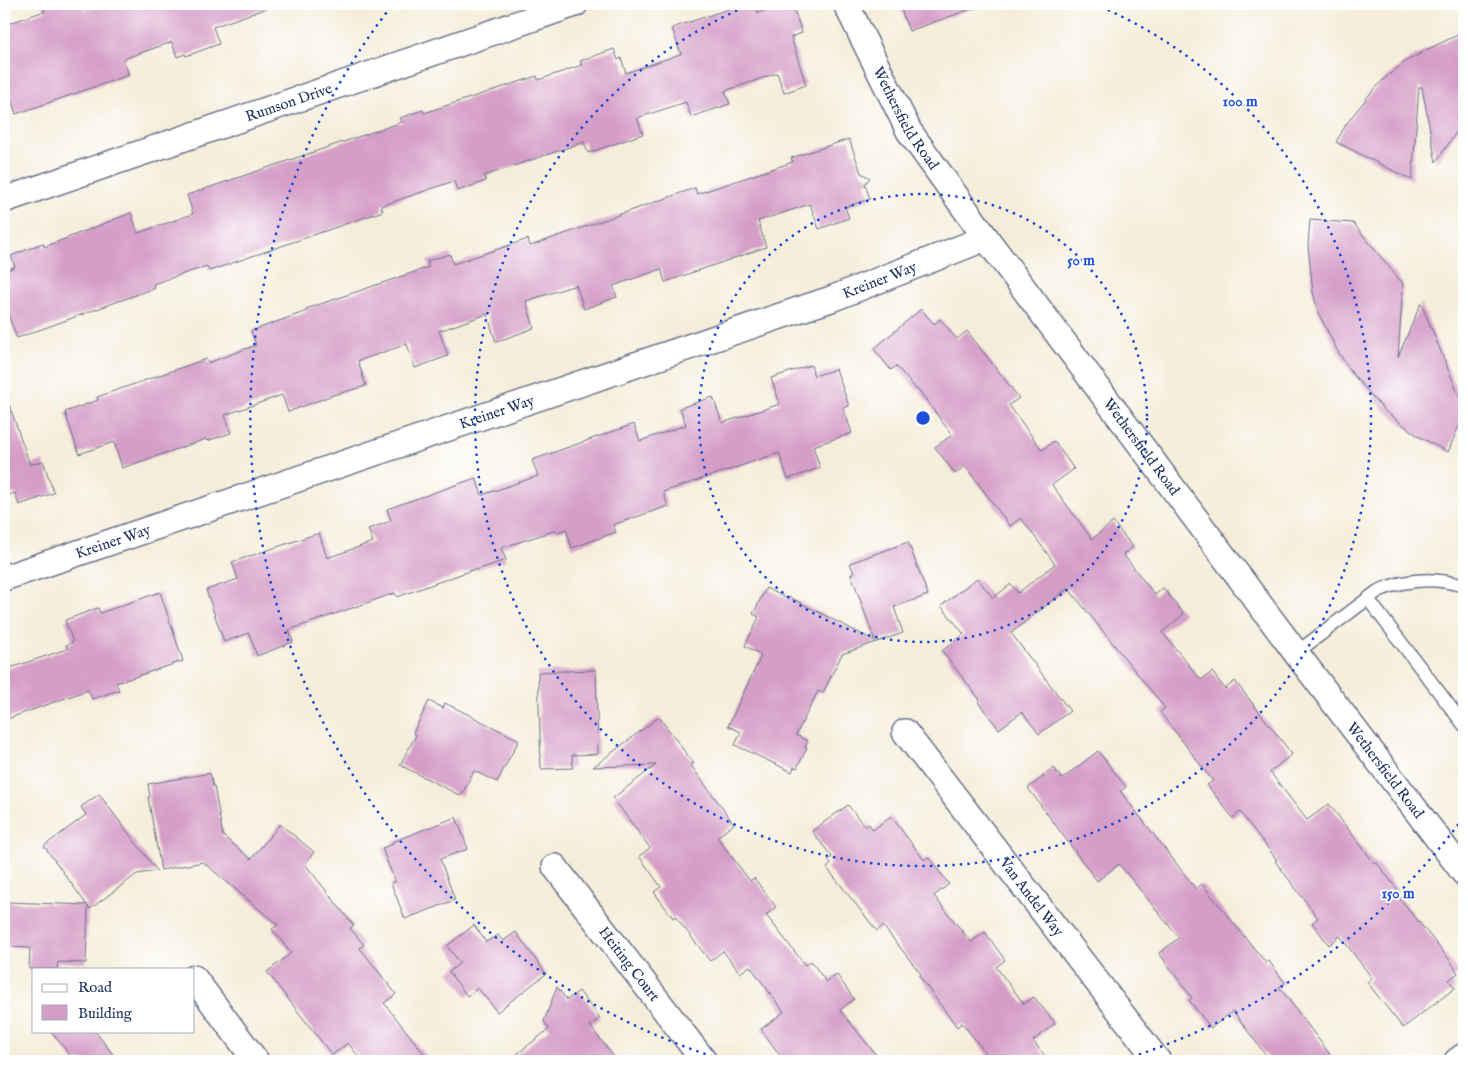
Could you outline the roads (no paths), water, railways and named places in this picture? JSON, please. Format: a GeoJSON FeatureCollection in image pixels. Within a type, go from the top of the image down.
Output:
{"type":"FeatureCollection","features":[{"type":"Feature","properties":{"kind":"street","name":"Rumson Drive"},"geometry":{"type":"LineString","coordinates":[[4,200],[575,4]]}},
{"type":"Feature","properties":{"kind":"street","name":"Wethersfield Road"},"geometry":{"type":"LineString","coordinates":[[846,4],[908,131],[1296,653],[1464,873]]}},
{"type":"Feature","properties":{"kind":"street","name":"Kreiner Way"},"geometry":{"type":"LineString","coordinates":[[4,578],[831,299],[986,238]]}},
{"type":"Feature","properties":{"kind":"street","name":"Van Andel Way"},"geometry":{"type":"LineString","coordinates":[[905,732],[1158,1061]]}},
{"type":"Feature","properties":{"kind":"street","name":"Heiting Court"},"geometry":{"type":"LineString","coordinates":[[555,867],[704,1061]]}},
{"type":"Feature","properties":{"kind":"street"},"geometry":{"type":"LineString","coordinates":[[195,980],[256,1061]]}},
{"type":"Feature","properties":{"kind":"street"},"geometry":{"type":"LineString","coordinates":[[1457,1061],[1464,1056]]}},
{"type":"Feature","properties":{"kind":"lane"},"geometry":{"type":"LineString","coordinates":[[1296,653],[1368,599],[1386,588],[1406,581],[1436,581],[1464,586]]}},
{"type":"Feature","properties":{"kind":"lane"},"geometry":{"type":"LineString","coordinates":[[1368,599],[1464,725]]}}]}
